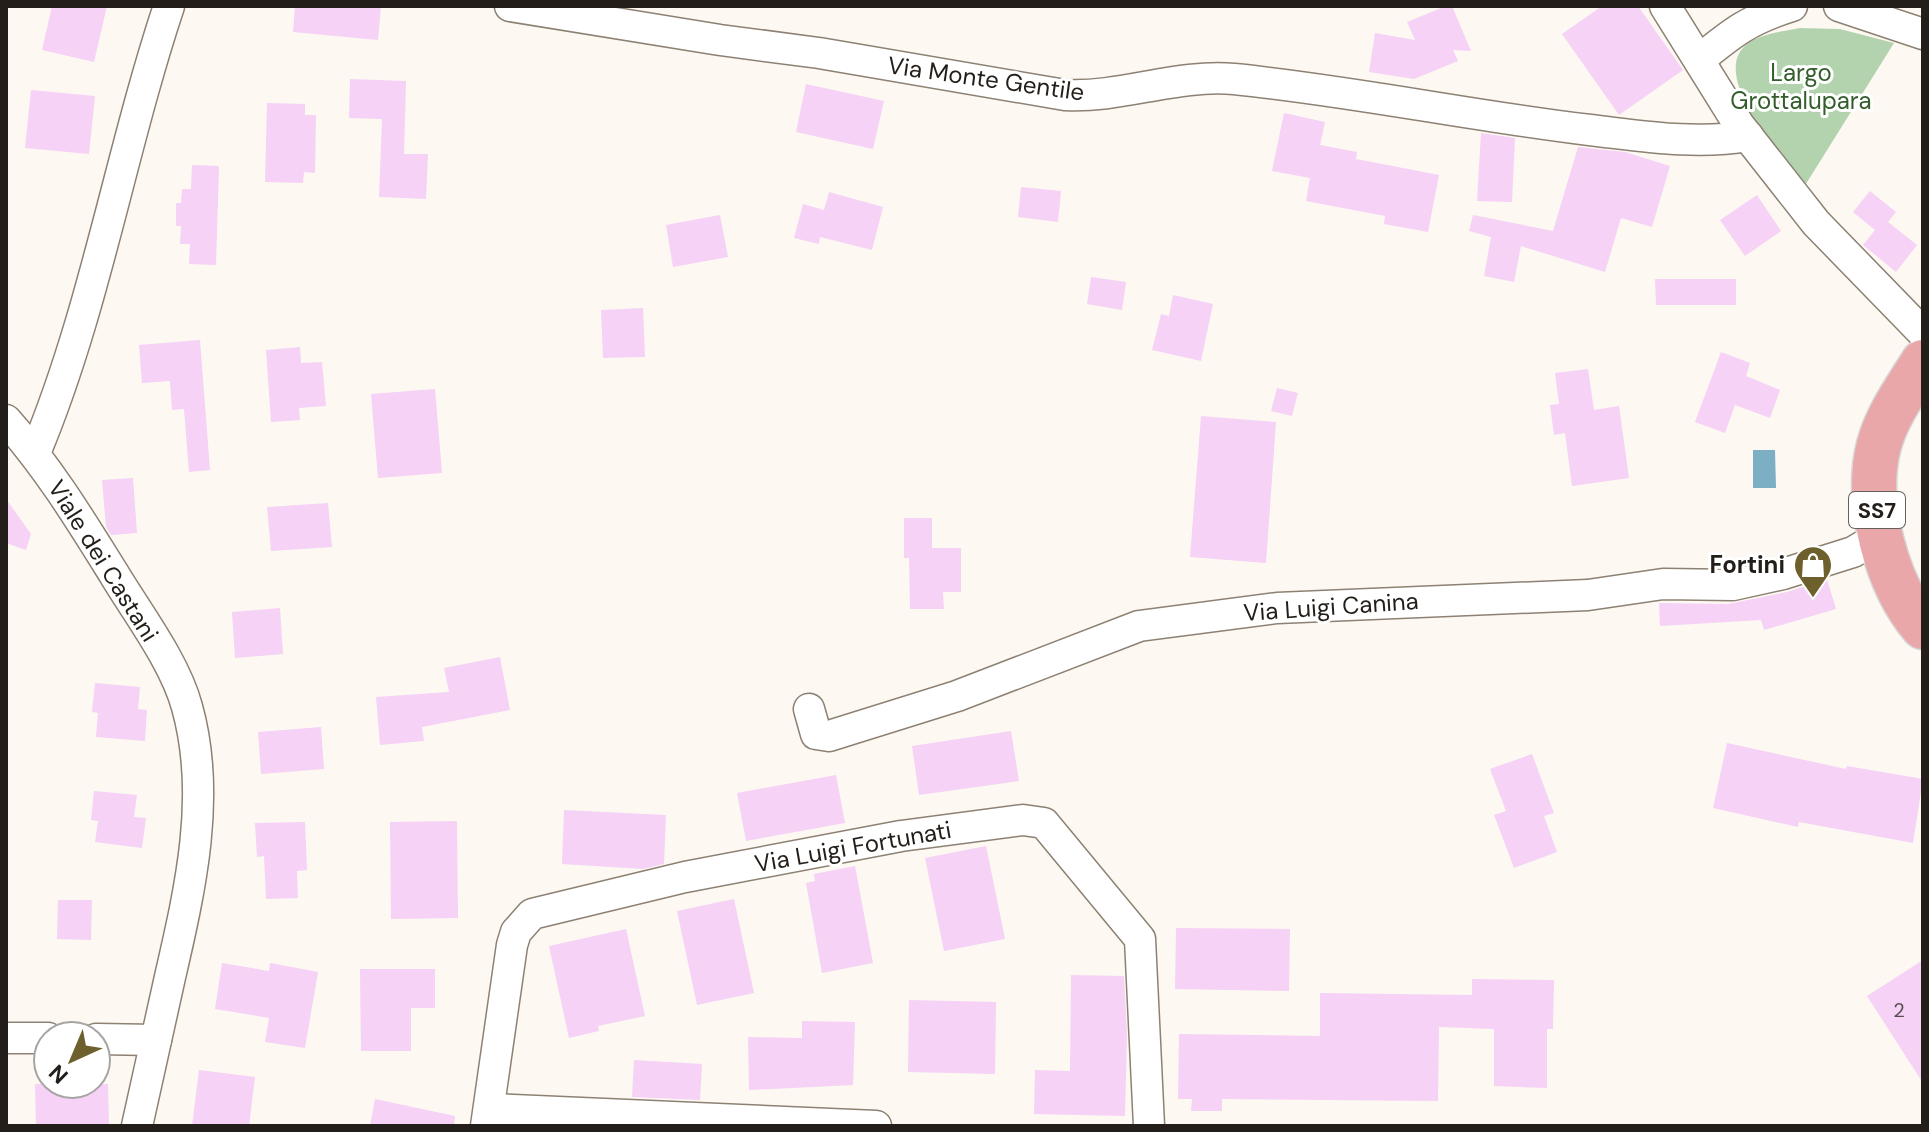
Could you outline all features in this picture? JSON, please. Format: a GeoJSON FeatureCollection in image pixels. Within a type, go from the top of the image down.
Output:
{"type":"FeatureCollection","features":[{"type":"Feature","properties":{"kind":"main road","name":"SS7"},"geometry":{"type":"LineString","coordinates":[[1914,376],[1887,422],[1875,466],[1874,491],[1895,583],[1911,613],[1923,627]]}},
{"type":"Feature","properties":{"kind":"street","name":"Viale dei Castani"},"geometry":{"type":"LineString","coordinates":[[137,1126],[191,884],[198,798],[192,730],[187,706],[167,662],[88,532],[35,453],[50,417],[81,318],[145,80],[169,6]]}},
{"type":"Feature","properties":{"kind":"street","name":"Via Monte Gentile"},"geometry":{"type":"LineString","coordinates":[[510,6],[819,53],[1065,95],[1103,94],[1170,81],[1229,79],[1318,88],[1513,121],[1648,137],[1703,141],[1748,136]]}},
{"type":"Feature","properties":{"kind":"street"},"geometry":{"type":"LineString","coordinates":[[1699,60],[1729,35],[1761,15],[1792,6]]}},
{"type":"Feature","properties":{"kind":"street"},"geometry":{"type":"LineString","coordinates":[[1839,6],[1923,34]]}},
{"type":"Feature","properties":{"kind":"street"},"geometry":{"type":"LineString","coordinates":[[1670,12],[1748,136],[1816,223],[1923,333]]}},
{"type":"Feature","properties":{"kind":"street"},"geometry":{"type":"LineString","coordinates":[[6,420],[35,453]]}},
{"type":"Feature","properties":{"kind":"street","name":"Via Luigi Canina"},"geometry":{"type":"LineString","coordinates":[[809,709],[816,734],[829,736],[957,696],[1139,626],[1277,608],[1588,595],[1663,584],[1733,585],[1783,574],[1853,552],[1882,535]]}},
{"type":"Feature","properties":{"kind":"street","name":"Via Luigi Fortunati"},"geometry":{"type":"LineString","coordinates":[[488,1118],[512,945],[516,932],[532,914],[685,877],[870,841],[1023,820],[1044,823],[1140,939],[1149,1126]]}},
{"type":"Feature","properties":{"kind":"street"},"geometry":{"type":"LineString","coordinates":[[6,1038],[32,1038]]}},
{"type":"Feature","properties":{"kind":"street"},"geometry":{"type":"LineString","coordinates":[[112,1039],[156,1040]]}},
{"type":"Feature","properties":{"kind":"street"},"geometry":{"type":"LineString","coordinates":[[488,1118],[876,1126]]}},
{"type":"Feature","properties":{"kind":"green space","name":"Largo Grottalupara"},"geometry":{"type":"Polygon","coordinates":[[[1800,28],[1840,29],[1894,43],[1804,187],[1755,120],[1737,80],[1736,62],[1743,48],[1755,39],[1800,28]]]}},
{"type":"Feature","properties":{"kind":"water"},"geometry":{"type":"Polygon","coordinates":[[[1753,450],[1775,450],[1776,488],[1753,488],[1753,450]]]}},
{"type":"Feature","properties":{"kind":"building"},"geometry":{"type":"Polygon","coordinates":[[[52,6],[107,6],[94,62],[42,50],[52,6]]]}},
{"type":"Feature","properties":{"kind":"building"},"geometry":{"type":"Polygon","coordinates":[[[295,6],[381,6],[378,40],[293,32],[295,6]]]}},
{"type":"Feature","properties":{"kind":"building"},"geometry":{"type":"Polygon","coordinates":[[[1452,6],[1471,51],[1453,50],[1458,61],[1414,79],[1369,72],[1375,33],[1415,40],[1407,22],[1452,6]]]}},
{"type":"Feature","properties":{"kind":"building"},"geometry":{"type":"Polygon","coordinates":[[[1602,6],[1638,6],[1683,70],[1619,115],[1562,34],[1602,6]]]}},
{"type":"Feature","properties":{"kind":"building"},"geometry":{"type":"Polygon","coordinates":[[[350,79],[406,81],[404,154],[428,154],[426,199],[379,197],[382,119],[349,118],[350,79]]]}},
{"type":"Feature","properties":{"kind":"building"},"geometry":{"type":"Polygon","coordinates":[[[806,84],[884,101],[873,149],[796,132],[806,84]]]}},
{"type":"Feature","properties":{"kind":"building"},"geometry":{"type":"Polygon","coordinates":[[[31,90],[95,96],[89,154],[25,148],[31,90]]]}},
{"type":"Feature","properties":{"kind":"building"},"geometry":{"type":"Polygon","coordinates":[[[267,103],[305,104],[305,115],[316,115],[315,173],[304,172],[303,183],[265,182],[267,103]]]}},
{"type":"Feature","properties":{"kind":"building"},"geometry":{"type":"Polygon","coordinates":[[[1284,113],[1325,122],[1320,145],[1357,152],[1356,159],[1439,175],[1428,232],[1384,224],[1385,216],[1306,201],[1310,178],[1272,171],[1284,113]]]}},
{"type":"Feature","properties":{"kind":"building"},"geometry":{"type":"Polygon","coordinates":[[[1481,133],[1515,138],[1512,202],[1477,201],[1481,133]]]}},
{"type":"Feature","properties":{"kind":"building"},"geometry":{"type":"Polygon","coordinates":[[[1578,147],[1625,152],[1670,166],[1652,227],[1621,218],[1605,272],[1521,246],[1514,282],[1484,276],[1491,237],[1469,231],[1473,215],[1553,231],[1578,147]]]}},
{"type":"Feature","properties":{"kind":"building"},"geometry":{"type":"Polygon","coordinates":[[[192,165],[219,166],[216,265],[189,264],[190,244],[180,244],[181,226],[176,226],[176,203],[181,203],[182,189],[191,189],[192,165]]]}},
{"type":"Feature","properties":{"kind":"building"},"geometry":{"type":"Polygon","coordinates":[[[1021,187],[1061,191],[1058,222],[1018,217],[1021,187]]]}},
{"type":"Feature","properties":{"kind":"building"},"geometry":{"type":"Polygon","coordinates":[[[1870,191],[1896,212],[1888,222],[1917,245],[1896,272],[1863,245],[1875,230],[1853,212],[1870,191]]]}},
{"type":"Feature","properties":{"kind":"building"},"geometry":{"type":"Polygon","coordinates":[[[829,192],[883,207],[872,250],[820,237],[819,244],[794,238],[803,204],[824,210],[829,192]]]}},
{"type":"Feature","properties":{"kind":"building"},"geometry":{"type":"Polygon","coordinates":[[[1757,195],[1781,231],[1745,256],[1720,220],[1757,195]]]}},
{"type":"Feature","properties":{"kind":"building"},"geometry":{"type":"Polygon","coordinates":[[[720,215],[728,257],[673,267],[666,225],[720,215]]]}},
{"type":"Feature","properties":{"kind":"building"},"geometry":{"type":"Polygon","coordinates":[[[1091,277],[1126,282],[1122,310],[1087,304],[1091,277]]]}},
{"type":"Feature","properties":{"kind":"building"},"geometry":{"type":"Polygon","coordinates":[[[1655,279],[1736,279],[1736,305],[1656,305],[1655,279]]]}},
{"type":"Feature","properties":{"kind":"building"},"geometry":{"type":"Polygon","coordinates":[[[1173,295],[1213,304],[1201,361],[1152,350],[1161,314],[1169,316],[1173,295]]]}},
{"type":"Feature","properties":{"kind":"building"},"geometry":{"type":"Polygon","coordinates":[[[643,308],[645,357],[603,358],[601,310],[643,308]]]}},
{"type":"Feature","properties":{"kind":"building"},"geometry":{"type":"Polygon","coordinates":[[[200,340],[210,470],[189,472],[184,409],[172,410],[170,381],[142,383],[139,345],[200,340]]]}},
{"type":"Feature","properties":{"kind":"building"},"geometry":{"type":"Polygon","coordinates":[[[300,347],[301,363],[322,362],[326,406],[299,408],[300,420],[271,422],[266,350],[300,347]]]}},
{"type":"Feature","properties":{"kind":"building"},"geometry":{"type":"Polygon","coordinates":[[[1721,352],[1750,363],[1746,376],[1780,390],[1770,418],[1735,405],[1725,433],[1695,422],[1721,352]]]}},
{"type":"Feature","properties":{"kind":"building"},"geometry":{"type":"Polygon","coordinates":[[[1588,369],[1594,410],[1619,406],[1629,478],[1572,486],[1565,433],[1554,435],[1550,405],[1559,404],[1555,373],[1588,369]]]}},
{"type":"Feature","properties":{"kind":"building"},"geometry":{"type":"Polygon","coordinates":[[[1277,388],[1298,393],[1292,416],[1271,411],[1277,388]]]}},
{"type":"Feature","properties":{"kind":"building"},"geometry":{"type":"Polygon","coordinates":[[[435,389],[442,473],[378,478],[371,394],[435,389]]]}},
{"type":"Feature","properties":{"kind":"building"},"geometry":{"type":"Polygon","coordinates":[[[1201,416],[1276,422],[1266,563],[1190,557],[1201,416]]]}},
{"type":"Feature","properties":{"kind":"building"},"geometry":{"type":"Polygon","coordinates":[[[133,478],[137,533],[111,535],[106,527],[102,480],[133,478]]]}},
{"type":"Feature","properties":{"kind":"building"},"geometry":{"type":"Polygon","coordinates":[[[6,499],[31,534],[26,550],[6,543],[6,499]]]}},
{"type":"Feature","properties":{"kind":"building"},"geometry":{"type":"Polygon","coordinates":[[[328,503],[332,547],[271,551],[267,507],[328,503]]]}},
{"type":"Feature","properties":{"kind":"building"},"geometry":{"type":"Polygon","coordinates":[[[904,518],[932,518],[932,548],[961,548],[961,592],[943,592],[944,609],[910,609],[909,558],[904,558],[904,518]]]}},
{"type":"Feature","properties":{"kind":"building"},"geometry":{"type":"Polygon","coordinates":[[[1827,579],[1836,609],[1764,630],[1761,620],[1660,626],[1659,603],[1728,604],[1787,592],[1827,579]]]}},
{"type":"Feature","properties":{"kind":"building"},"geometry":{"type":"Polygon","coordinates":[[[280,608],[283,654],[235,658],[232,612],[280,608]]]}},
{"type":"Feature","properties":{"kind":"building"},"geometry":{"type":"Polygon","coordinates":[[[500,657],[510,710],[422,727],[424,741],[380,745],[376,697],[449,692],[444,668],[500,657]]]}},
{"type":"Feature","properties":{"kind":"building"},"geometry":{"type":"Polygon","coordinates":[[[95,683],[140,687],[138,709],[147,710],[145,741],[96,737],[98,713],[92,712],[95,683]]]}},
{"type":"Feature","properties":{"kind":"building"},"geometry":{"type":"Polygon","coordinates":[[[321,727],[324,769],[261,774],[258,732],[321,727]]]}},
{"type":"Feature","properties":{"kind":"building"},"geometry":{"type":"Polygon","coordinates":[[[1011,731],[1019,781],[919,795],[912,746],[1011,731]]]}},
{"type":"Feature","properties":{"kind":"building"},"geometry":{"type":"Polygon","coordinates":[[[1727,743],[1846,769],[1847,766],[1923,779],[1913,843],[1799,822],[1798,827],[1713,808],[1727,743]]]}},
{"type":"Feature","properties":{"kind":"building"},"geometry":{"type":"Polygon","coordinates":[[[1532,754],[1554,813],[1544,816],[1557,852],[1514,868],[1494,815],[1506,811],[1490,769],[1532,754]]]}},
{"type":"Feature","properties":{"kind":"building"},"geometry":{"type":"Polygon","coordinates":[[[836,775],[845,823],[746,841],[737,793],[836,775]]]}},
{"type":"Feature","properties":{"kind":"building"},"geometry":{"type":"Polygon","coordinates":[[[94,791],[137,795],[134,817],[146,818],[142,848],[95,842],[98,821],[91,820],[94,791]]]}},
{"type":"Feature","properties":{"kind":"building"},"geometry":{"type":"Polygon","coordinates":[[[564,810],[666,815],[664,864],[643,869],[562,864],[564,810]]]}},
{"type":"Feature","properties":{"kind":"building"},"geometry":{"type":"Polygon","coordinates":[[[457,821],[458,918],[391,919],[390,822],[457,821]]]}},
{"type":"Feature","properties":{"kind":"building"},"geometry":{"type":"Polygon","coordinates":[[[305,822],[307,870],[297,871],[298,898],[266,899],[264,856],[257,857],[255,823],[305,822]]]}},
{"type":"Feature","properties":{"kind":"building"},"geometry":{"type":"Polygon","coordinates":[[[986,846],[1005,939],[944,951],[925,858],[986,846]]]}},
{"type":"Feature","properties":{"kind":"building"},"geometry":{"type":"Polygon","coordinates":[[[855,866],[873,963],[822,973],[806,883],[815,881],[814,874],[855,866]]]}},
{"type":"Feature","properties":{"kind":"building"},"geometry":{"type":"Polygon","coordinates":[[[734,899],[754,993],[697,1005],[677,911],[734,899]]]}},
{"type":"Feature","properties":{"kind":"building"},"geometry":{"type":"Polygon","coordinates":[[[58,900],[92,900],[91,940],[57,939],[58,900]]]}},
{"type":"Feature","properties":{"kind":"building"},"geometry":{"type":"Polygon","coordinates":[[[1176,928],[1290,929],[1289,991],[1175,989],[1176,928]]]}},
{"type":"Feature","properties":{"kind":"building"},"geometry":{"type":"Polygon","coordinates":[[[626,929],[645,1016],[598,1026],[599,1031],[569,1038],[549,946],[626,929]]]}},
{"type":"Feature","properties":{"kind":"building"},"geometry":{"type":"Polygon","coordinates":[[[1923,960],[1923,1083],[1867,996],[1923,960]]]}},
{"type":"Feature","properties":{"kind":"building"},"geometry":{"type":"Polygon","coordinates":[[[222,963],[269,971],[270,963],[318,972],[305,1048],[265,1042],[269,1018],[215,1009],[222,963]]]}},
{"type":"Feature","properties":{"kind":"building"},"geometry":{"type":"Polygon","coordinates":[[[360,969],[435,969],[435,1008],[411,1008],[411,1051],[361,1051],[360,969]]]}},
{"type":"Feature","properties":{"kind":"building"},"geometry":{"type":"Polygon","coordinates":[[[1071,975],[1124,976],[1127,1034],[1125,1116],[1034,1114],[1035,1070],[1070,1071],[1071,975]]]}},
{"type":"Feature","properties":{"kind":"building"},"geometry":{"type":"Polygon","coordinates":[[[1472,979],[1554,980],[1553,1029],[1547,1029],[1547,1088],[1494,1086],[1494,1029],[1439,1027],[1438,1101],[1222,1099],[1222,1111],[1191,1111],[1192,1099],[1178,1099],[1179,1034],[1320,1036],[1320,993],[1472,995],[1472,979]]]}},
{"type":"Feature","properties":{"kind":"building"},"geometry":{"type":"Polygon","coordinates":[[[909,1000],[996,1002],[995,1074],[908,1072],[909,1000]]]}},
{"type":"Feature","properties":{"kind":"building"},"geometry":{"type":"Polygon","coordinates":[[[802,1021],[855,1022],[853,1085],[749,1090],[748,1037],[802,1038],[802,1021]]]}},
{"type":"Feature","properties":{"kind":"building"},"geometry":{"type":"Polygon","coordinates":[[[634,1060],[702,1064],[700,1100],[632,1097],[634,1060]]]}},
{"type":"Feature","properties":{"kind":"building"},"geometry":{"type":"Polygon","coordinates":[[[199,1070],[255,1077],[249,1126],[192,1126],[199,1070]]]}},
{"type":"Feature","properties":{"kind":"building"},"geometry":{"type":"Polygon","coordinates":[[[375,1099],[455,1116],[454,1126],[370,1126],[375,1099]]]}},
{"type":"Feature","properties":{"kind":"building"},"geometry":{"type":"Polygon","coordinates":[[[35,1100],[108,1100],[109,1126],[36,1126],[35,1100]]]}},
{"type":"Feature","properties":{"kind":"place","name":"Fortini"},"geometry":{"type":"Point","coordinates":[1813,599]}}]}
